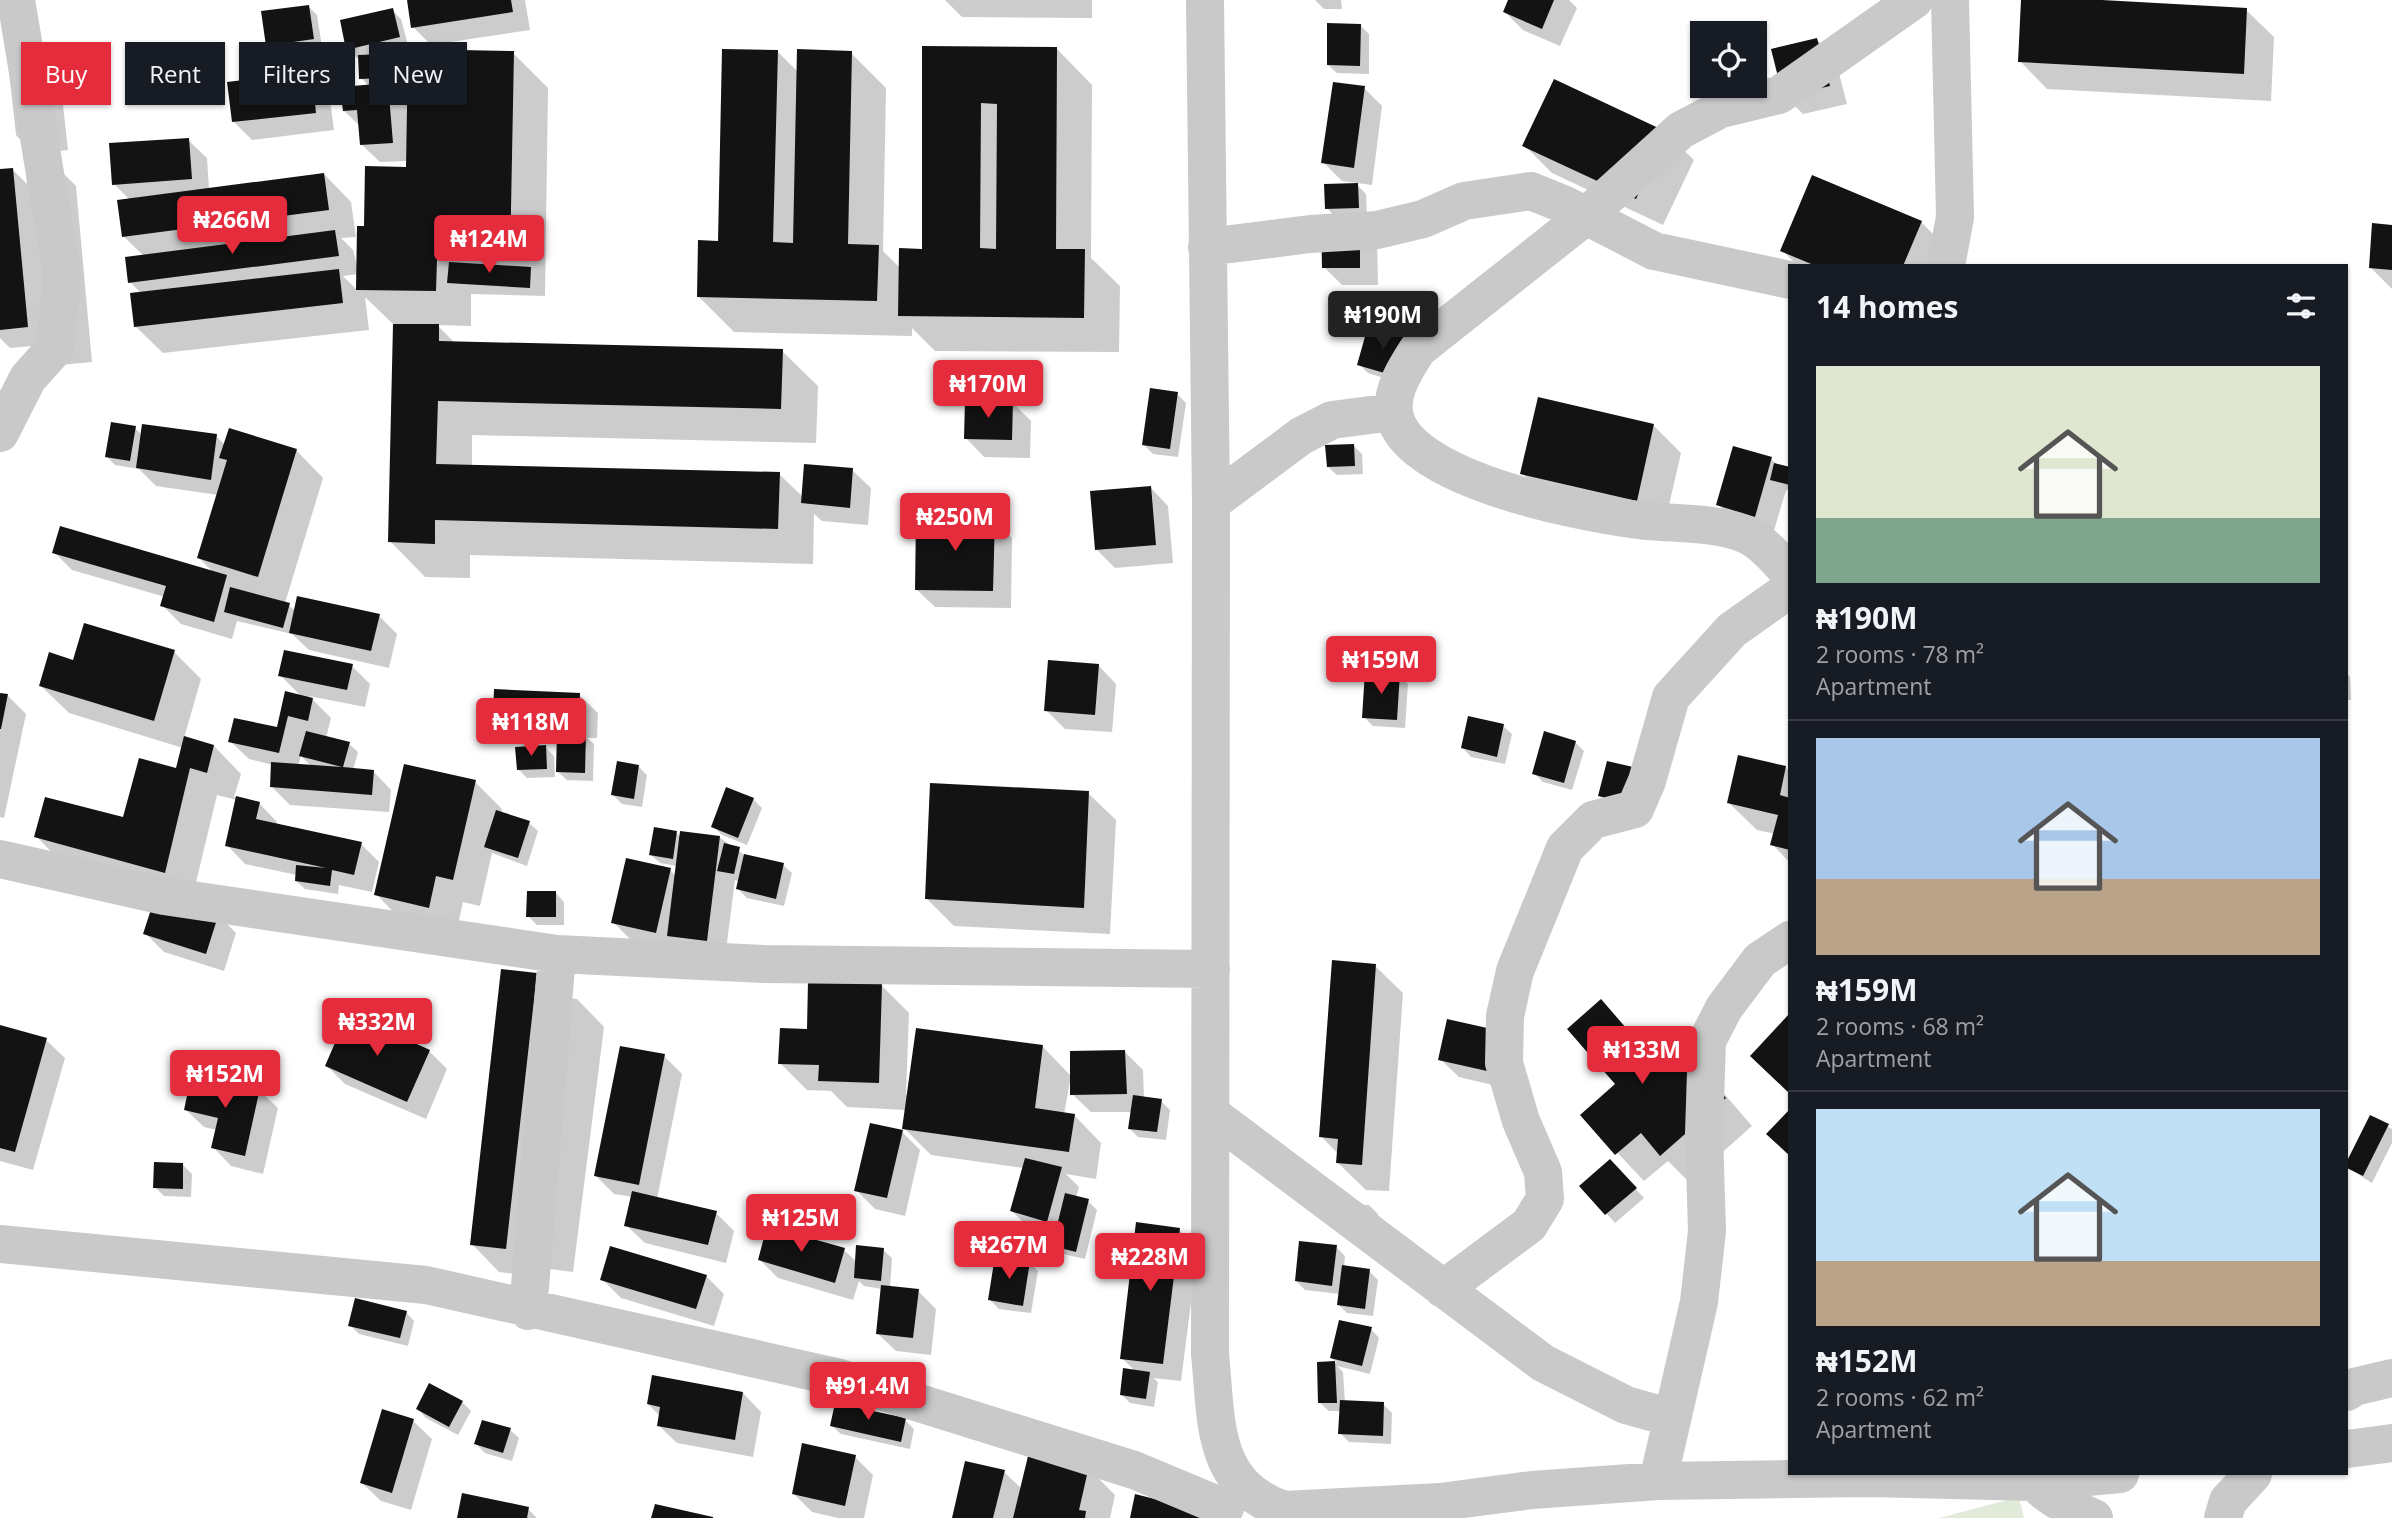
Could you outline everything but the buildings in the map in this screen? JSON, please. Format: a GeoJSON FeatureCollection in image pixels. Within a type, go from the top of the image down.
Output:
{"type":"FeatureCollection","features":[{"type":"Feature","properties":{"kind":"street"},"geometry":{"type":"LineString","coordinates":[[1205,0],[1211,503],[1210,1354],[1228,1503]]}},
{"type":"Feature","properties":{"kind":"street"},"geometry":{"type":"LineString","coordinates":[[1788,572],[1747,535],[1711,527],[1630,519],[1537,499],[1479,481],[1428,459],[1404,439],[1393,411],[1400,378],[1418,349],[1586,216],[1681,130],[1721,109],[1779,95],[1914,0]]}},
{"type":"Feature","properties":{"kind":"street"},"geometry":{"type":"LineString","coordinates":[[1947,264],[1955,217],[1950,0]]}},
{"type":"Feature","properties":{"kind":"street"},"geometry":{"type":"LineString","coordinates":[[0,433],[14,378],[55,348],[62,275],[11,7]]}},
{"type":"Feature","properties":{"kind":"street"},"geometry":{"type":"LineString","coordinates":[[1207,247],[1310,234],[1377,230],[1423,219],[1464,201],[1506,192],[1531,191],[1654,251],[1788,280]]}},
{"type":"Feature","properties":{"kind":"street"},"geometry":{"type":"LineString","coordinates":[[1211,503],[1301,436],[1332,420],[1393,411]]}},
{"type":"Feature","properties":{"kind":"street"},"geometry":{"type":"LineString","coordinates":[[1443,1290],[1528,1225],[1545,1199],[1543,1172],[1521,1121],[1504,1063],[1505,1016],[1516,971],[1565,848],[1593,820],[1635,810],[1647,781],[1671,697],[1732,629],[1783,594],[1788,595]]}},
{"type":"Feature","properties":{"kind":"street"},"geometry":{"type":"LineString","coordinates":[[0,859],[164,896],[557,954],[764,964],[1211,969]]}},
{"type":"Feature","properties":{"kind":"street"},"geometry":{"type":"LineString","coordinates":[[1658,1480],[1699,1302],[1707,1231],[1704,1133],[1707,1041],[1724,1008],[1760,960],[1788,941]]}},
{"type":"Feature","properties":{"kind":"street"},"geometry":{"type":"LineString","coordinates":[[528,1311],[557,954]]}},
{"type":"Feature","properties":{"kind":"street"},"geometry":{"type":"LineString","coordinates":[[1211,1114],[1543,1363],[1626,1405],[1672,1418]]}},
{"type":"Feature","properties":{"kind":"street"},"geometry":{"type":"LineString","coordinates":[[0,1244],[426,1285],[528,1311],[836,1377],[1134,1470],[1228,1503],[1260,1501],[1284,1510],[1440,1502],[1532,1490],[1658,1480],[2032,1478],[2098,1475]]}},
{"type":"Feature","properties":{"kind":"street"},"geometry":{"type":"LineString","coordinates":[[2348,1391],[2354,1387],[2392,1378]]}},
{"type":"Feature","properties":{"kind":"street"},"geometry":{"type":"LineString","coordinates":[[2348,1449],[2392,1443]]}},
{"type":"Feature","properties":{"kind":"street"},"geometry":{"type":"LineString","coordinates":[[2223,1518],[2228,1501],[2252,1475]]}},
{"type":"Feature","properties":{"kind":"street"},"geometry":{"type":"LineString","coordinates":[[2032,1478],[2069,1506],[2094,1518]]}},
{"type":"Feature","properties":{"kind":"street"},"geometry":{"type":"LineString","coordinates":[[1404,1518],[1440,1502]]}},
{"type":"Feature","properties":{"kind":"green space"},"geometry":{"type":"Polygon","coordinates":[[[2019,1497],[2024,1518],[1939,1518],[2019,1497]]]}}]}
